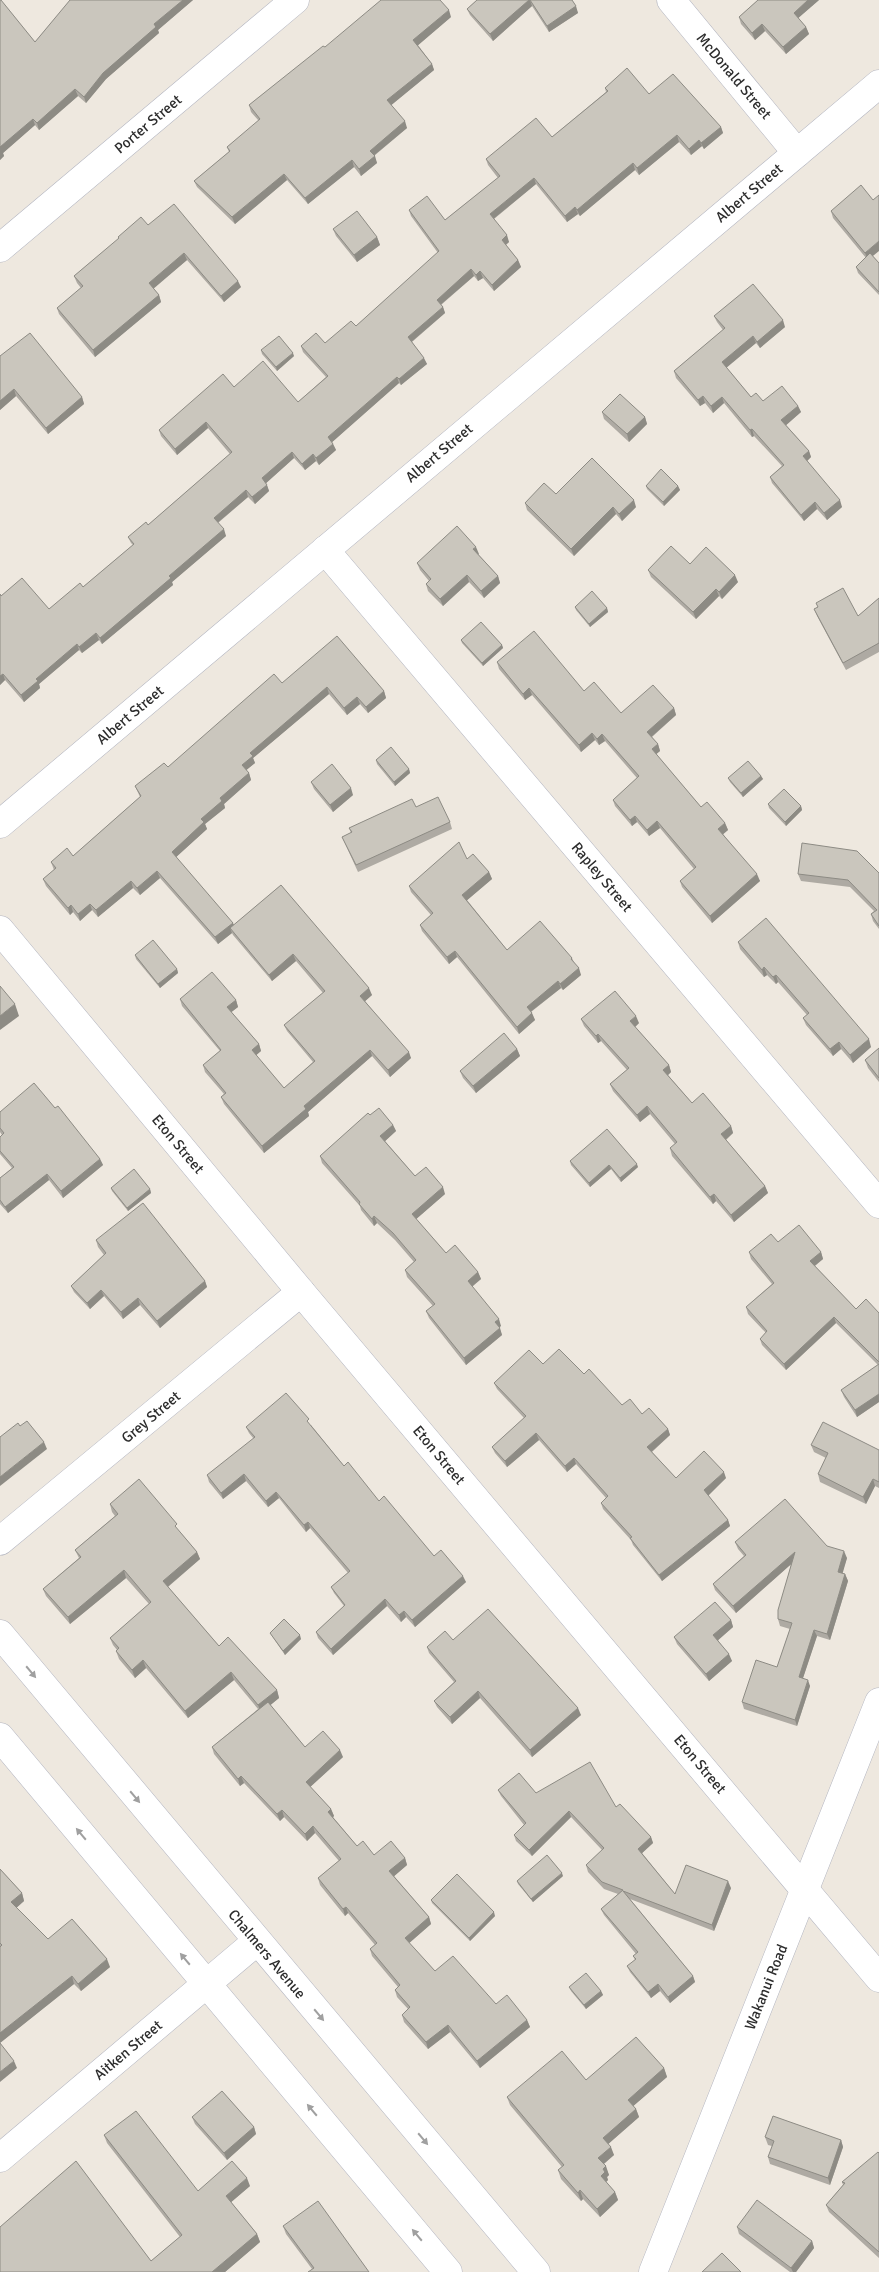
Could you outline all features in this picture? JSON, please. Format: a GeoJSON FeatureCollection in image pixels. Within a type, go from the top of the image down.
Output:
{"type":"FeatureCollection","features":[{"type":"Feature","properties":{"kind":"street","name":"Porter Street"},"geometry":{"type":"LineString","coordinates":[[0,248],[295,0]]}},
{"type":"Feature","properties":{"kind":"street","name":"McDonald Street"},"geometry":{"type":"LineString","coordinates":[[671,0],[797,153]]}},
{"type":"Feature","properties":{"kind":"street","name":"Albert Street"},"geometry":{"type":"LineString","coordinates":[[0,824],[879,84]]}},
{"type":"Feature","properties":{"kind":"street","name":"Rapley Street"},"geometry":{"type":"LineString","coordinates":[[324,550],[879,1204]]}},
{"type":"Feature","properties":{"kind":"street","name":"Eton Street"},"geometry":{"type":"LineString","coordinates":[[0,930],[301,1292],[879,1978]]}},
{"type":"Feature","properties":{"kind":"street","name":"Grey Street"},"geometry":{"type":"LineString","coordinates":[[0,1541],[301,1292]]}},
{"type":"Feature","properties":{"kind":"street","name":"Chalmers Avenue"},"geometry":{"type":"LineString","coordinates":[[0,1634],[256,1942],[536,2272]]}},
{"type":"Feature","properties":{"kind":"street","name":"Wakanui Road"},"geometry":{"type":"LineString","coordinates":[[652,2272],[879,1702]]}},
{"type":"Feature","properties":{"kind":"street"},"geometry":{"type":"LineString","coordinates":[[0,1737],[448,2272]]}},
{"type":"Feature","properties":{"kind":"street","name":"Aitken Street"},"geometry":{"type":"LineString","coordinates":[[0,2158],[256,1942]]}},
{"type":"Feature","properties":{"kind":"building"},"geometry":{"type":"Polygon","coordinates":[[[0,0],[35,42],[70,0],[183,0],[154,24],[156,27],[103,73],[84,97],[75,89],[37,123],[33,119],[0,147],[0,0]]]}},
{"type":"Feature","properties":{"kind":"building"},"geometry":{"type":"Polygon","coordinates":[[[381,0],[440,0],[449,10],[413,40],[432,64],[387,100],[405,121],[370,151],[375,156],[359,169],[352,160],[305,198],[284,174],[232,217],[194,181],[230,151],[227,147],[260,119],[249,105],[323,46],[325,47],[381,0]]]}},
{"type":"Feature","properties":{"kind":"building"},"geometry":{"type":"Polygon","coordinates":[[[477,0],[529,0],[490,34],[467,9],[477,0]]]}},
{"type":"Feature","properties":{"kind":"building"},"geometry":{"type":"Polygon","coordinates":[[[530,0],[572,0],[576,6],[547,26],[530,0]]]}},
{"type":"Feature","properties":{"kind":"building"},"geometry":{"type":"Polygon","coordinates":[[[758,0],[808,0],[794,13],[806,27],[783,47],[762,24],[752,33],[739,17],[758,0]]]}},
{"type":"Feature","properties":{"kind":"building"},"geometry":{"type":"Polygon","coordinates":[[[627,68],[649,94],[673,74],[721,127],[701,143],[699,140],[689,149],[677,135],[637,168],[633,163],[577,210],[575,207],[565,216],[534,178],[490,214],[507,235],[502,240],[518,260],[492,285],[480,271],[476,275],[471,269],[437,300],[443,307],[408,337],[424,358],[399,379],[397,377],[328,437],[333,444],[316,458],[313,454],[302,464],[292,452],[262,478],[267,485],[252,497],[246,490],[214,518],[224,529],[169,576],[171,578],[100,638],[96,633],[79,647],[77,644],[36,679],[38,681],[21,695],[3,674],[0,676],[0,594],[1,596],[22,578],[49,609],[80,583],[83,587],[134,544],[128,537],[146,522],[148,525],[232,452],[206,422],[175,449],[159,430],[223,374],[234,387],[263,361],[298,402],[328,376],[301,346],[316,333],[325,343],[351,321],[356,326],[439,251],[409,210],[427,196],[445,220],[500,176],[486,159],[536,118],[552,137],[608,91],[605,88],[627,68]]]}},
{"type":"Feature","properties":{"kind":"building"},"geometry":{"type":"Polygon","coordinates":[[[861,185],[873,200],[879,195],[879,241],[865,253],[831,211],[861,185]]]}},
{"type":"Feature","properties":{"kind":"building"},"geometry":{"type":"Polygon","coordinates":[[[174,204],[238,281],[221,296],[184,253],[149,283],[159,295],[93,350],[57,308],[83,286],[74,276],[141,217],[148,225],[174,204]]]}},
{"type":"Feature","properties":{"kind":"building"},"geometry":{"type":"Polygon","coordinates":[[[357,211],[377,237],[354,255],[333,229],[357,211]]]}},
{"type":"Feature","properties":{"kind":"building"},"geometry":{"type":"Polygon","coordinates":[[[870,253],[879,263],[879,292],[856,267],[870,253]]]}},
{"type":"Feature","properties":{"kind":"building"},"geometry":{"type":"Polygon","coordinates":[[[753,284],[783,320],[757,342],[753,336],[722,362],[751,397],[756,393],[763,401],[782,386],[798,406],[781,420],[809,451],[803,456],[840,500],[824,513],[815,502],[801,515],[770,477],[784,465],[752,429],[750,430],[722,397],[711,406],[703,396],[698,400],[674,371],[725,328],[714,316],[753,284]]]}},
{"type":"Feature","properties":{"kind":"building"},"geometry":{"type":"Polygon","coordinates":[[[30,333],[82,397],[46,428],[14,389],[0,401],[0,356],[30,333]]]}},
{"type":"Feature","properties":{"kind":"building"},"geometry":{"type":"Polygon","coordinates":[[[279,336],[293,353],[276,367],[261,350],[279,336]]]}},
{"type":"Feature","properties":{"kind":"building"},"geometry":{"type":"Polygon","coordinates":[[[620,394],[645,417],[627,434],[602,412],[620,394]]]}},
{"type":"Feature","properties":{"kind":"building"},"geometry":{"type":"Polygon","coordinates":[[[592,458],[634,500],[619,514],[613,507],[571,549],[525,503],[544,483],[556,494],[592,458]]]}},
{"type":"Feature","properties":{"kind":"building"},"geometry":{"type":"Polygon","coordinates":[[[661,469],[678,486],[663,502],[646,486],[661,469]]]}},
{"type":"Feature","properties":{"kind":"building"},"geometry":{"type":"Polygon","coordinates":[[[457,526],[476,547],[473,549],[498,576],[481,591],[467,575],[440,599],[426,584],[431,579],[417,563],[457,526]]]}},
{"type":"Feature","properties":{"kind":"building"},"geometry":{"type":"Polygon","coordinates":[[[671,546],[690,564],[706,547],[735,575],[719,592],[716,589],[693,612],[648,570],[671,546]]]}},
{"type":"Feature","properties":{"kind":"building"},"geometry":{"type":"Polygon","coordinates":[[[843,588],[858,616],[879,598],[879,643],[843,663],[814,609],[818,607],[816,603],[843,588]]]}},
{"type":"Feature","properties":{"kind":"building"},"geometry":{"type":"Polygon","coordinates":[[[592,591],[607,608],[589,624],[575,607],[592,591]]]}},
{"type":"Feature","properties":{"kind":"building"},"geometry":{"type":"Polygon","coordinates":[[[481,622],[502,645],[482,663],[461,640],[481,622]]]}},
{"type":"Feature","properties":{"kind":"building"},"geometry":{"type":"Polygon","coordinates":[[[534,631],[584,691],[594,682],[621,713],[653,685],[674,708],[647,732],[658,744],[652,749],[701,807],[707,802],[725,823],[718,829],[757,874],[710,916],[680,881],[696,867],[657,821],[647,830],[635,816],[630,820],[613,800],[639,776],[602,734],[597,739],[592,733],[579,745],[529,688],[523,694],[497,662],[534,631]]]}},
{"type":"Feature","properties":{"kind":"building"},"geometry":{"type":"Polygon","coordinates":[[[337,636],[384,691],[366,707],[357,697],[344,708],[327,687],[250,753],[253,756],[242,765],[249,773],[220,798],[222,801],[201,819],[204,822],[172,852],[233,923],[215,937],[157,871],[137,888],[131,881],[96,910],[90,904],[78,914],[71,905],[68,908],[43,879],[56,868],[51,862],[67,848],[73,856],[141,796],[135,786],[164,763],[168,767],[274,674],[282,683],[337,636]]]}},
{"type":"Feature","properties":{"kind":"building"},"geometry":{"type":"Polygon","coordinates":[[[391,747],[409,769],[394,782],[376,760],[391,747]]]}},
{"type":"Feature","properties":{"kind":"building"},"geometry":{"type":"Polygon","coordinates":[[[748,761],[761,776],[741,793],[728,778],[748,761]]]}},
{"type":"Feature","properties":{"kind":"building"},"geometry":{"type":"Polygon","coordinates":[[[332,764],[351,788],[330,805],[311,782],[332,764]]]}},
{"type":"Feature","properties":{"kind":"building"},"geometry":{"type":"Polygon","coordinates":[[[784,789],[801,806],[785,822],[768,804],[784,789]]]}},
{"type":"Feature","properties":{"kind":"building"},"geometry":{"type":"Polygon","coordinates":[[[438,797],[450,822],[356,865],[342,837],[352,832],[349,828],[412,799],[416,807],[438,797]]]}},
{"type":"Feature","properties":{"kind":"building"},"geometry":{"type":"Polygon","coordinates":[[[459,842],[467,859],[473,854],[489,872],[462,895],[507,950],[540,921],[579,968],[560,984],[558,981],[527,1007],[532,1013],[517,1027],[455,951],[447,957],[420,925],[433,913],[409,886],[459,842]]]}},
{"type":"Feature","properties":{"kind":"building"},"geometry":{"type":"Polygon","coordinates":[[[802,843],[857,851],[879,873],[879,926],[871,914],[877,910],[848,880],[798,874],[802,843]]]}},
{"type":"Feature","properties":{"kind":"building"},"geometry":{"type":"Polygon","coordinates":[[[281,885],[369,988],[360,996],[409,1052],[388,1070],[370,1050],[304,1106],[306,1109],[262,1146],[221,1097],[226,1093],[203,1065],[221,1050],[180,999],[212,972],[236,1000],[227,1007],[259,1044],[252,1050],[284,1088],[315,1061],[284,1025],[325,991],[293,954],[269,975],[230,928],[281,885]]]}},
{"type":"Feature","properties":{"kind":"building"},"geometry":{"type":"Polygon","coordinates":[[[766,918],[869,1039],[850,1055],[839,1042],[830,1049],[803,1018],[809,1013],[776,975],[773,977],[764,967],[762,970],[738,942],[766,918]]]}},
{"type":"Feature","properties":{"kind":"building"},"geometry":{"type":"Polygon","coordinates":[[[153,940],[177,969],[158,984],[135,955],[153,940]]]}},
{"type":"Feature","properties":{"kind":"building"},"geometry":{"type":"Polygon","coordinates":[[[0,986],[15,1004],[0,1016],[0,986]]]}},
{"type":"Feature","properties":{"kind":"building"},"geometry":{"type":"Polygon","coordinates":[[[615,991],[636,1016],[630,1021],[669,1065],[663,1070],[692,1103],[703,1093],[731,1126],[721,1134],[765,1186],[731,1215],[714,1194],[710,1197],[670,1148],[677,1142],[647,1106],[637,1115],[610,1084],[629,1068],[598,1034],[596,1036],[581,1019],[615,991]]]}},
{"type":"Feature","properties":{"kind":"building"},"geometry":{"type":"Polygon","coordinates":[[[504,1033],[517,1049],[473,1086],[460,1071],[504,1033]]]}},
{"type":"Feature","properties":{"kind":"building"},"geometry":{"type":"Polygon","coordinates":[[[879,1048],[879,1078],[865,1060],[879,1048]]]}},
{"type":"Feature","properties":{"kind":"building"},"geometry":{"type":"Polygon","coordinates":[[[34,1083],[55,1108],[58,1106],[100,1159],[61,1191],[47,1174],[5,1207],[0,1200],[0,1178],[14,1167],[0,1151],[0,1137],[4,1133],[0,1128],[0,1112],[34,1083]]]}},
{"type":"Feature","properties":{"kind":"building"},"geometry":{"type":"Polygon","coordinates":[[[379,1108],[393,1125],[380,1136],[415,1176],[426,1167],[443,1187],[412,1214],[446,1253],[455,1245],[478,1272],[468,1281],[499,1319],[495,1322],[500,1328],[464,1358],[426,1311],[435,1304],[405,1270],[416,1260],[393,1233],[374,1216],[372,1219],[359,1204],[360,1202],[320,1156],[368,1113],[370,1115],[379,1108]]]}},
{"type":"Feature","properties":{"kind":"building"},"geometry":{"type":"Polygon","coordinates":[[[607,1129],[637,1164],[620,1178],[609,1165],[589,1183],[570,1161],[607,1129]]]}},
{"type":"Feature","properties":{"kind":"building"},"geometry":{"type":"Polygon","coordinates":[[[134,1169],[150,1189],[127,1208],[111,1188],[134,1169]]]}},
{"type":"Feature","properties":{"kind":"building"},"geometry":{"type":"Polygon","coordinates":[[[143,1203],[205,1281],[157,1321],[138,1298],[121,1312],[101,1290],[87,1303],[71,1286],[106,1253],[96,1240],[143,1203]]]}},
{"type":"Feature","properties":{"kind":"building"},"geometry":{"type":"Polygon","coordinates":[[[799,1225],[821,1252],[810,1261],[856,1309],[866,1299],[879,1313],[879,1362],[834,1317],[784,1364],[760,1339],[767,1331],[746,1307],[774,1283],[749,1252],[771,1234],[778,1242],[799,1225]]]}},
{"type":"Feature","properties":{"kind":"building"},"geometry":{"type":"Polygon","coordinates":[[[559,1349],[584,1374],[589,1369],[622,1405],[630,1399],[642,1414],[649,1408],[668,1429],[647,1447],[676,1478],[704,1451],[724,1472],[704,1490],[728,1520],[659,1575],[630,1538],[632,1537],[601,1503],[608,1496],[574,1458],[565,1466],[536,1433],[505,1461],[492,1447],[526,1416],[494,1383],[529,1350],[543,1364],[559,1349]]]}},
{"type":"Feature","properties":{"kind":"building"},"geometry":{"type":"Polygon","coordinates":[[[879,1364],[879,1394],[855,1410],[841,1390],[879,1364]]]}},
{"type":"Feature","properties":{"kind":"building"},"geometry":{"type":"Polygon","coordinates":[[[286,1393],[309,1419],[307,1421],[344,1466],[348,1462],[379,1501],[384,1496],[434,1556],[441,1550],[463,1576],[412,1620],[404,1611],[399,1615],[385,1599],[331,1649],[316,1632],[345,1605],[331,1587],[350,1571],[308,1522],[304,1525],[276,1492],[266,1501],[244,1474],[221,1493],[207,1475],[255,1437],[246,1427],[286,1393]]]}},
{"type":"Feature","properties":{"kind":"building"},"geometry":{"type":"Polygon","coordinates":[[[27,1421],[44,1442],[0,1477],[0,1437],[18,1423],[20,1426],[27,1421]]]}},
{"type":"Feature","properties":{"kind":"building"},"geometry":{"type":"Polygon","coordinates":[[[823,1422],[879,1450],[879,1482],[873,1479],[863,1497],[818,1474],[828,1453],[811,1445],[823,1422]]]}},
{"type":"Feature","properties":{"kind":"building"},"geometry":{"type":"Polygon","coordinates":[[[139,1479],[177,1524],[175,1526],[197,1552],[163,1581],[219,1646],[228,1637],[277,1690],[258,1705],[231,1672],[185,1711],[143,1660],[132,1670],[116,1651],[119,1648],[110,1638],[151,1602],[124,1570],[68,1617],[43,1589],[81,1557],[75,1550],[118,1514],[110,1504],[139,1479]]]}},
{"type":"Feature","properties":{"kind":"building"},"geometry":{"type":"Polygon","coordinates":[[[785,1499],[827,1546],[844,1551],[838,1572],[845,1574],[827,1634],[814,1630],[799,1677],[808,1680],[795,1720],[742,1702],[756,1660],[777,1667],[792,1623],[778,1619],[778,1610],[795,1552],[733,1606],[713,1584],[746,1555],[735,1542],[785,1499]]]}},
{"type":"Feature","properties":{"kind":"building"},"geometry":{"type":"Polygon","coordinates":[[[715,1602],[731,1620],[713,1635],[729,1654],[706,1674],[674,1637],[715,1602]]]}},
{"type":"Feature","properties":{"kind":"building"},"geometry":{"type":"Polygon","coordinates":[[[488,1609],[578,1708],[530,1750],[478,1691],[450,1717],[434,1701],[456,1681],[427,1647],[445,1631],[453,1640],[488,1609]]]}},
{"type":"Feature","properties":{"kind":"building"},"geometry":{"type":"Polygon","coordinates":[[[284,1619],[300,1635],[283,1651],[270,1633],[284,1619]]]}},
{"type":"Feature","properties":{"kind":"building"},"geometry":{"type":"Polygon","coordinates":[[[268,1702],[305,1747],[323,1731],[340,1750],[306,1782],[331,1809],[328,1812],[357,1846],[363,1841],[374,1855],[391,1841],[405,1858],[389,1871],[429,1917],[405,1938],[435,1971],[453,1956],[496,2004],[507,1995],[527,2020],[477,2061],[448,2025],[426,2042],[402,2015],[410,2007],[395,1990],[400,1985],[370,1949],[377,1943],[346,1907],[343,1909],[318,1878],[341,1859],[313,1826],[305,1834],[282,1810],[277,1814],[241,1776],[238,1779],[212,1747],[268,1702]]]}},
{"type":"Feature","properties":{"kind":"building"},"geometry":{"type":"Polygon","coordinates":[[[590,1762],[616,1807],[620,1804],[651,1837],[638,1849],[675,1894],[686,1865],[728,1881],[712,1925],[623,1891],[693,1976],[668,1997],[658,1984],[648,1992],[627,1966],[636,1959],[633,1956],[638,1952],[601,1909],[623,1890],[602,1882],[586,1865],[604,1848],[569,1811],[529,1850],[514,1835],[526,1823],[498,1790],[519,1773],[536,1793],[590,1762]]]}},
{"type":"Feature","properties":{"kind":"building"},"geometry":{"type":"Polygon","coordinates":[[[547,1855],[562,1873],[531,1899],[517,1881],[547,1855]]]}},
{"type":"Feature","properties":{"kind":"building"},"geometry":{"type":"Polygon","coordinates":[[[0,1869],[22,1893],[11,1902],[48,1939],[72,1919],[107,1959],[78,1984],[72,1976],[0,2033],[0,1947],[2,1945],[0,1943],[0,1869]]]}},
{"type":"Feature","properties":{"kind":"building"},"geometry":{"type":"Polygon","coordinates":[[[457,1874],[494,1912],[469,1938],[431,1900],[457,1874]]]}},
{"type":"Feature","properties":{"kind":"building"},"geometry":{"type":"Polygon","coordinates":[[[586,1973],[601,1991],[584,2005],[569,1987],[586,1973]]]}},
{"type":"Feature","properties":{"kind":"building"},"geometry":{"type":"Polygon","coordinates":[[[636,2037],[664,2068],[628,2100],[636,2109],[603,2138],[611,2147],[598,2158],[606,2166],[603,2169],[605,2172],[601,2176],[615,2192],[597,2209],[580,2190],[578,2193],[558,2170],[564,2165],[507,2097],[562,2051],[586,2080],[636,2037]]]}},
{"type":"Feature","properties":{"kind":"building"},"geometry":{"type":"Polygon","coordinates":[[[0,2043],[14,2061],[0,2072],[0,2043]]]}},
{"type":"Feature","properties":{"kind":"building"},"geometry":{"type":"Polygon","coordinates":[[[222,2091],[254,2127],[224,2153],[192,2117],[222,2091]]]}},
{"type":"Feature","properties":{"kind":"building"},"geometry":{"type":"Polygon","coordinates":[[[136,2111],[198,2191],[232,2161],[247,2178],[226,2196],[257,2234],[212,2272],[0,2272],[0,2227],[76,2161],[151,2261],[182,2235],[104,2135],[136,2111]]]}},
{"type":"Feature","properties":{"kind":"building"},"geometry":{"type":"Polygon","coordinates":[[[773,2116],[841,2140],[828,2178],[768,2157],[774,2141],[765,2137],[773,2116]]]}},
{"type":"Feature","properties":{"kind":"building"},"geometry":{"type":"Polygon","coordinates":[[[878,2152],[879,2252],[826,2205],[845,2183],[842,2182],[878,2152]]]}},
{"type":"Feature","properties":{"kind":"building"},"geometry":{"type":"Polygon","coordinates":[[[757,2200],[812,2241],[791,2268],[737,2227],[757,2200]]]}},
{"type":"Feature","properties":{"kind":"building"},"geometry":{"type":"Polygon","coordinates":[[[318,2201],[369,2272],[308,2272],[314,2268],[283,2226],[318,2201]]]}},
{"type":"Feature","properties":{"kind":"building"},"geometry":{"type":"Polygon","coordinates":[[[722,2253],[741,2272],[702,2272],[722,2253]]]}}]}
